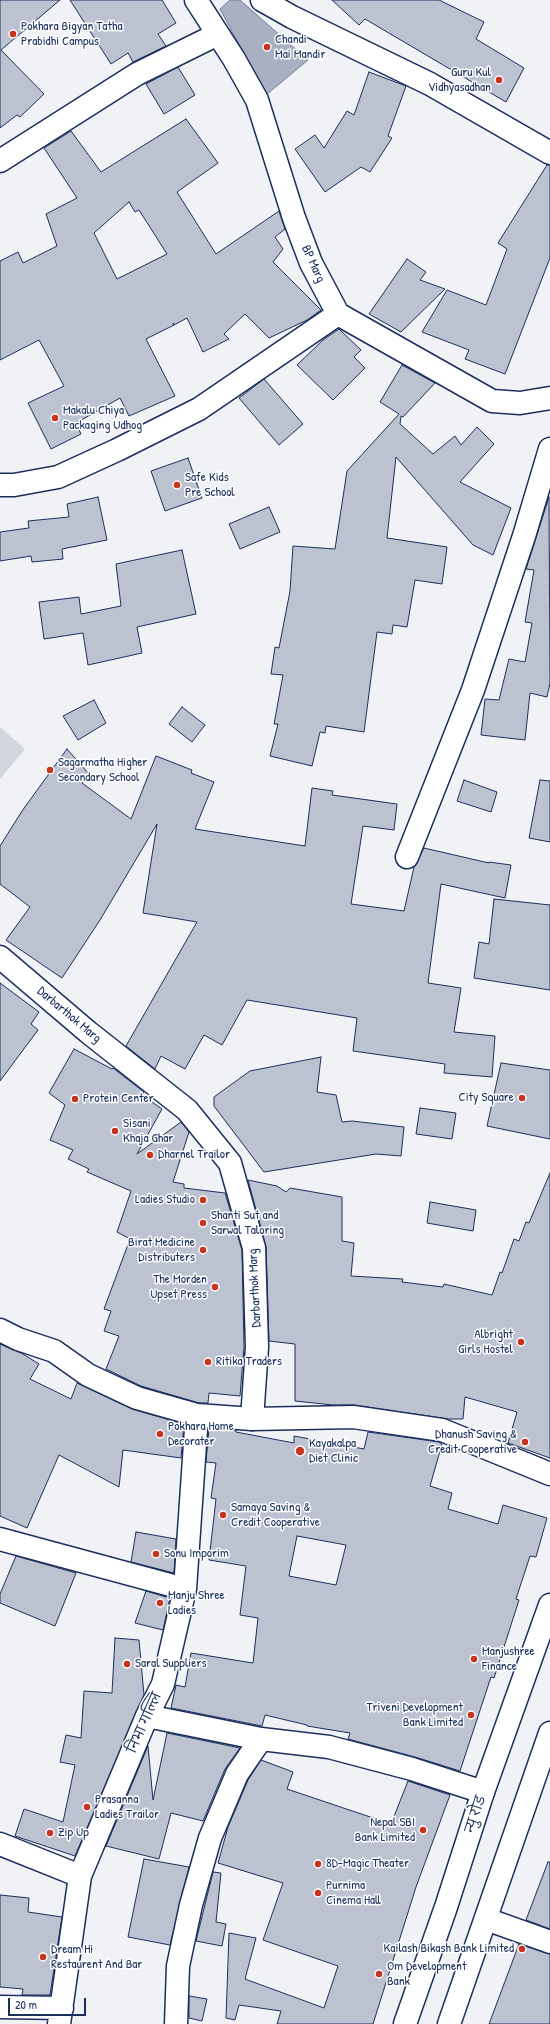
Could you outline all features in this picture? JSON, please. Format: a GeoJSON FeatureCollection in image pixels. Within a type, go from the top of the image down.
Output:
{"type":"FeatureCollection","features":[{"type":"Feature","properties":{"kind":"street","name":"BP Marg"},"geometry":{"type":"LineString","coordinates":[[196,0],[234,58],[257,100],[294,218],[311,263],[338,314]]}},
{"type":"Feature","properties":{"kind":"street"},"geometry":{"type":"LineString","coordinates":[[262,0],[292,17],[430,84],[550,153]]}},
{"type":"Feature","properties":{"kind":"street"},"geometry":{"type":"LineString","coordinates":[[0,161],[137,74],[218,34]]}},
{"type":"Feature","properties":{"kind":"street"},"geometry":{"type":"LineString","coordinates":[[0,484],[14,485],[58,477],[117,450],[199,409],[338,314],[492,401],[520,403],[550,398]]}},
{"type":"Feature","properties":{"kind":"street"},"geometry":{"type":"LineString","coordinates":[[407,857],[474,690],[524,536],[550,449]]}},
{"type":"Feature","properties":{"kind":"street","name":"Darbarthok Marg"},"geometry":{"type":"LineString","coordinates":[[0,957],[88,1032],[187,1110],[230,1163],[254,1248],[257,1347],[252,1419]]}},
{"type":"Feature","properties":{"kind":"street"},"geometry":{"type":"LineString","coordinates":[[0,1330],[18,1339],[54,1351],[88,1375],[136,1398],[197,1415],[252,1419],[353,1417],[442,1430],[550,1474]]}},
{"type":"Feature","properties":{"kind":"street","name":"निभा गल्लि"},"geometry":{"type":"LineString","coordinates":[[60,2016],[80,1876],[147,1716],[163,1684],[185,1589],[197,1415]]}},
{"type":"Feature","properties":{"kind":"street"},"geometry":{"type":"LineString","coordinates":[[0,1539],[185,1589]]}},
{"type":"Feature","properties":{"kind":"street","name":"न्यु रोड"},"geometry":{"type":"LineString","coordinates":[[404,2024],[446,1907],[483,1792],[550,1605]]}},
{"type":"Feature","properties":{"kind":"street"},"geometry":{"type":"LineString","coordinates":[[147,1716],[261,1739],[330,1747],[412,1769],[483,1792]]}},
{"type":"Feature","properties":{"kind":"street"},"geometry":{"type":"LineString","coordinates":[[449,2024],[550,1733]]}},
{"type":"Feature","properties":{"kind":"street"},"geometry":{"type":"LineString","coordinates":[[176,2024],[178,1966],[191,1905],[210,1838],[237,1774],[261,1739]]}},
{"type":"Feature","properties":{"kind":"street"},"geometry":{"type":"LineString","coordinates":[[0,1844],[80,1876]]}},
{"type":"Feature","properties":{"kind":"street"},"geometry":{"type":"LineString","coordinates":[[486,1919],[550,1942]]}},
{"type":"Feature","properties":{"kind":"street"},"geometry":{"type":"LineString","coordinates":[[0,2007],[60,2016]]}},
{"type":"Feature","properties":{"kind":"shaded area"},"geometry":{"type":"Polygon","coordinates":[[[0,727],[25,749],[0,779],[0,727]]]}},
{"type":"Feature","properties":{"kind":"water","name":"Chandi Mai Mandir"},"geometry":{"type":"Polygon","coordinates":[[[230,0],[240,0],[308,60],[266,95],[220,9],[230,0]]]}},
{"type":"Feature","properties":{"kind":"building"},"geometry":{"type":"Polygon","coordinates":[[[0,0],[60,0],[1,50],[44,94],[20,117],[17,115],[0,128],[0,0]]]}},
{"type":"Feature","properties":{"kind":"building"},"geometry":{"type":"Polygon","coordinates":[[[70,0],[162,0],[176,23],[158,34],[166,46],[133,62],[128,53],[111,64],[70,0]]]}},
{"type":"Feature","properties":{"kind":"building"},"geometry":{"type":"Polygon","coordinates":[[[332,0],[439,0],[484,22],[476,39],[524,68],[506,102],[365,19],[359,25],[332,0]]]}},
{"type":"Feature","properties":{"kind":"building"},"geometry":{"type":"Polygon","coordinates":[[[178,67],[195,95],[164,114],[146,84],[178,67]]]}},
{"type":"Feature","properties":{"kind":"building"},"geometry":{"type":"Polygon","coordinates":[[[369,72],[406,86],[388,136],[392,138],[370,172],[361,167],[325,192],[295,149],[315,135],[324,148],[347,111],[354,115],[369,72]]]}},
{"type":"Feature","properties":{"kind":"building"},"geometry":{"type":"Polygon","coordinates":[[[186,119],[218,163],[177,192],[216,254],[279,211],[285,229],[275,237],[283,249],[273,262],[321,310],[307,320],[269,338],[245,314],[224,334],[229,339],[203,352],[187,318],[146,339],[175,396],[129,416],[120,398],[76,423],[81,434],[51,449],[28,403],[64,386],[39,340],[0,360],[0,261],[18,252],[23,263],[57,246],[46,214],[77,198],[44,148],[71,131],[101,172],[186,119]],[[129,202],[94,233],[117,279],[167,254],[139,210],[135,212],[129,202]]]}},
{"type":"Feature","properties":{"kind":"building"},"geometry":{"type":"Polygon","coordinates":[[[547,165],[550,165],[550,258],[505,374],[465,359],[469,350],[422,332],[447,290],[486,305],[507,249],[498,243],[547,165]]]}},
{"type":"Feature","properties":{"kind":"building"},"geometry":{"type":"Polygon","coordinates":[[[407,259],[426,272],[420,280],[445,289],[401,332],[369,314],[407,259]]]}},
{"type":"Feature","properties":{"kind":"building"},"geometry":{"type":"Polygon","coordinates":[[[339,329],[361,350],[354,357],[365,368],[333,400],[297,365],[323,340],[339,329]]]}},
{"type":"Feature","properties":{"kind":"building"},"geometry":{"type":"Polygon","coordinates":[[[402,365],[435,383],[403,417],[401,416],[400,424],[433,454],[455,436],[461,445],[477,427],[494,444],[460,482],[511,508],[493,555],[473,545],[396,457],[387,538],[447,547],[442,584],[415,580],[407,627],[393,625],[392,634],[377,632],[364,732],[326,726],[325,733],[320,732],[312,766],[270,756],[278,724],[274,724],[283,675],[271,674],[275,647],[279,648],[290,591],[293,546],[335,549],[347,471],[399,414],[380,402],[402,365]]]}},
{"type":"Feature","properties":{"kind":"building"},"geometry":{"type":"Polygon","coordinates":[[[264,379],[303,424],[279,445],[239,398],[264,379]]]}},
{"type":"Feature","properties":{"kind":"building","name":"Safe Kids Pre School"},"geometry":{"type":"Polygon","coordinates":[[[188,458],[202,498],[165,511],[151,471],[188,458]]]}},
{"type":"Feature","properties":{"kind":"building"},"geometry":{"type":"Polygon","coordinates":[[[98,497],[107,540],[62,549],[63,559],[32,562],[31,556],[0,561],[0,532],[29,528],[28,521],[69,517],[67,504],[98,497]]]}},
{"type":"Feature","properties":{"kind":"building"},"geometry":{"type":"Polygon","coordinates":[[[549,497],[550,683],[547,697],[530,693],[525,740],[481,735],[485,699],[499,700],[509,659],[525,662],[532,623],[525,622],[534,570],[526,569],[549,497]]]}},
{"type":"Feature","properties":{"kind":"building"},"geometry":{"type":"Polygon","coordinates":[[[269,507],[280,532],[240,549],[229,524],[269,507]]]}},
{"type":"Feature","properties":{"kind":"building"},"geometry":{"type":"Polygon","coordinates":[[[182,550],[196,614],[137,627],[142,653],[88,665],[83,633],[44,639],[39,602],[79,597],[81,614],[121,606],[116,564],[182,550]]]}},
{"type":"Feature","properties":{"kind":"building"},"geometry":{"type":"Polygon","coordinates":[[[94,700],[106,723],[78,740],[63,716],[94,700]]]}},
{"type":"Feature","properties":{"kind":"building"},"geometry":{"type":"Polygon","coordinates":[[[182,707],[205,725],[192,742],[169,724],[182,707]]]}},
{"type":"Feature","properties":{"kind":"building"},"geometry":{"type":"Polygon","coordinates":[[[67,749],[89,774],[82,783],[131,819],[156,756],[192,770],[191,773],[214,782],[195,829],[305,846],[312,788],[333,791],[332,795],[397,804],[394,830],[363,826],[351,904],[404,911],[414,867],[424,848],[489,863],[511,865],[505,898],[441,884],[428,983],[461,988],[454,1032],[495,1036],[492,1077],[444,1073],[445,1064],[353,1051],[357,1018],[247,1000],[222,1045],[204,1035],[185,1069],[161,1056],[155,1069],[126,1046],[197,922],[143,913],[157,824],[100,920],[62,978],[6,940],[30,907],[0,884],[0,846],[22,811],[67,749]]]}},
{"type":"Feature","properties":{"kind":"building"},"geometry":{"type":"Polygon","coordinates":[[[464,780],[497,792],[491,812],[457,801],[464,780]]]}},
{"type":"Feature","properties":{"kind":"building"},"geometry":{"type":"Polygon","coordinates":[[[540,780],[550,781],[550,842],[529,838],[540,780]]]}},
{"type":"Feature","properties":{"kind":"building"},"geometry":{"type":"Polygon","coordinates":[[[494,899],[550,905],[550,990],[474,978],[479,942],[489,944],[494,899]]]}},
{"type":"Feature","properties":{"kind":"building"},"geometry":{"type":"Polygon","coordinates":[[[0,983],[39,1012],[31,1024],[38,1030],[0,1081],[0,983]]]}},
{"type":"Feature","properties":{"kind":"building"},"geometry":{"type":"Polygon","coordinates":[[[74,1049],[112,1069],[113,1068],[144,1092],[142,1095],[162,1109],[137,1154],[181,1122],[189,1132],[173,1182],[184,1184],[184,1188],[225,1193],[242,1250],[244,1347],[240,1396],[209,1393],[208,1403],[199,1403],[141,1386],[106,1369],[119,1336],[104,1331],[111,1311],[104,1309],[130,1239],[117,1232],[131,1191],[87,1172],[89,1169],[68,1159],[73,1150],[50,1140],[65,1105],[49,1093],[74,1049]]]}},
{"type":"Feature","properties":{"kind":"building"},"geometry":{"type":"Polygon","coordinates":[[[321,1057],[317,1092],[336,1095],[342,1122],[352,1121],[404,1127],[401,1156],[376,1154],[264,1172],[214,1106],[214,1097],[250,1071],[321,1057]]]}},
{"type":"Feature","properties":{"kind":"building","name":"City Square"},"geometry":{"type":"Polygon","coordinates":[[[501,1063],[550,1070],[550,1139],[487,1126],[501,1063]]]}},
{"type":"Feature","properties":{"kind":"building"},"geometry":{"type":"Polygon","coordinates":[[[420,1108],[456,1113],[452,1139],[416,1134],[420,1108]]]}},
{"type":"Feature","properties":{"kind":"building"},"geometry":{"type":"Polygon","coordinates":[[[550,1173],[550,1458],[508,1443],[517,1412],[465,1397],[463,1419],[449,1419],[355,1405],[333,1405],[295,1401],[295,1344],[269,1341],[266,1247],[248,1180],[277,1186],[286,1192],[290,1188],[342,1197],[342,1241],[354,1243],[351,1276],[403,1279],[402,1282],[443,1287],[444,1284],[492,1295],[500,1272],[502,1273],[514,1239],[519,1241],[526,1222],[529,1223],[550,1173]]]}},
{"type":"Feature","properties":{"kind":"building"},"geometry":{"type":"Polygon","coordinates":[[[430,1202],[476,1210],[473,1231],[427,1223],[430,1202]]]}},
{"type":"Feature","properties":{"kind":"building"},"geometry":{"type":"Polygon","coordinates":[[[0,1344],[23,1354],[39,1364],[30,1379],[71,1399],[77,1383],[132,1409],[184,1424],[181,1458],[123,1450],[119,1487],[59,1455],[27,1528],[0,1516],[0,1344]]]}},
{"type":"Feature","properties":{"kind":"building"},"geometry":{"type":"Polygon","coordinates":[[[209,1428],[236,1430],[236,1432],[294,1443],[294,1436],[364,1449],[368,1432],[439,1442],[442,1444],[430,1486],[452,1493],[448,1509],[498,1524],[503,1505],[547,1518],[536,1557],[530,1556],[516,1599],[519,1600],[494,1678],[491,1677],[460,1771],[348,1739],[350,1733],[307,1726],[265,1715],[262,1726],[171,1708],[176,1685],[185,1687],[191,1653],[253,1663],[258,1618],[240,1615],[246,1566],[209,1560],[216,1499],[211,1498],[216,1463],[206,1462],[209,1428]],[[297,1536],[289,1576],[336,1585],[346,1545],[297,1536]]]}},
{"type":"Feature","properties":{"kind":"building","name":"Sonu Imporim"},"geometry":{"type":"Polygon","coordinates":[[[136,1532],[176,1539],[174,1573],[131,1562],[136,1532]]]}},
{"type":"Feature","properties":{"kind":"building"},"geometry":{"type":"Polygon","coordinates":[[[16,1556],[76,1573],[55,1626],[0,1603],[0,1594],[16,1556]]]}},
{"type":"Feature","properties":{"kind":"building"},"geometry":{"type":"Polygon","coordinates":[[[146,1591],[170,1598],[163,1630],[135,1623],[146,1591]]]}},
{"type":"Feature","properties":{"kind":"building"},"geometry":{"type":"Polygon","coordinates":[[[115,1638],[139,1640],[144,1695],[75,1856],[15,1836],[24,1809],[63,1822],[75,1765],[60,1762],[66,1735],[81,1738],[84,1691],[112,1693],[115,1638]]]}},
{"type":"Feature","properties":{"kind":"building"},"geometry":{"type":"Polygon","coordinates":[[[167,1733],[240,1748],[225,1769],[203,1821],[171,1813],[159,1859],[106,1846],[148,1746],[153,1800],[167,1733]]]}},
{"type":"Feature","properties":{"kind":"building"},"geometry":{"type":"Polygon","coordinates":[[[261,1760],[293,1772],[287,1789],[391,1824],[408,1781],[450,1795],[416,1887],[373,2024],[277,2024],[281,2011],[239,2005],[235,2020],[226,2018],[229,1933],[256,1938],[245,1979],[324,2008],[338,1966],[263,1940],[283,1883],[218,1863],[228,1827],[248,1780],[261,1760]]]}},
{"type":"Feature","properties":{"kind":"building"},"geometry":{"type":"Polygon","coordinates":[[[144,1859],[189,1867],[170,1945],[128,1937],[144,1859]]]}},
{"type":"Feature","properties":{"kind":"building"},"geometry":{"type":"Polygon","coordinates":[[[548,1862],[550,1862],[550,1929],[526,1920],[548,1862]]]}},
{"type":"Feature","properties":{"kind":"building"},"geometry":{"type":"Polygon","coordinates":[[[213,1872],[221,1873],[216,1922],[226,1924],[222,1946],[196,1941],[213,1872]]]}},
{"type":"Feature","properties":{"kind":"building"},"geometry":{"type":"Polygon","coordinates":[[[0,1895],[29,1898],[28,1912],[62,1917],[50,1995],[22,1995],[23,1989],[0,1987],[0,1895]]]}},
{"type":"Feature","properties":{"kind":"building"},"geometry":{"type":"Polygon","coordinates":[[[519,1944],[550,1954],[550,2024],[489,2024],[519,1944]]]}},
{"type":"Feature","properties":{"kind":"building"},"geometry":{"type":"Polygon","coordinates":[[[189,1996],[207,1999],[202,2021],[189,2018],[189,1996]]]}},
{"type":"Feature","properties":{"kind":"place","name":"Pokhara Bigyan Tatha Prabidhi Campus"},"geometry":{"type":"Point","coordinates":[13,34]}},
{"type":"Feature","properties":{"kind":"place","name":"Chandi Mai Mandir"},"geometry":{"type":"Point","coordinates":[267,47]}},
{"type":"Feature","properties":{"kind":"place","name":"Guru Kul Vidhyasadhan"},"geometry":{"type":"Point","coordinates":[499,80]}},
{"type":"Feature","properties":{"kind":"place","name":"Makalu Chiya Packaging Udhog"},"geometry":{"type":"Point","coordinates":[55,418]}},
{"type":"Feature","properties":{"kind":"place","name":"Safe Kids Pre School"},"geometry":{"type":"Point","coordinates":[177,485]}},
{"type":"Feature","properties":{"kind":"place","name":"Sagarmatha Higher Secondary School"},"geometry":{"type":"Point","coordinates":[50,770]}},
{"type":"Feature","properties":{"kind":"place","name":"City Square"},"geometry":{"type":"Point","coordinates":[522,1098]}},
{"type":"Feature","properties":{"kind":"place","name":"Protein Center"},"geometry":{"type":"Point","coordinates":[75,1099]}},
{"type":"Feature","properties":{"kind":"place","name":"Sisani Khaja Ghar"},"geometry":{"type":"Point","coordinates":[115,1131]}},
{"type":"Feature","properties":{"kind":"place","name":"Dharnel Trailor"},"geometry":{"type":"Point","coordinates":[150,1155]}},
{"type":"Feature","properties":{"kind":"place","name":"Ladies Studio"},"geometry":{"type":"Point","coordinates":[203,1200]}},
{"type":"Feature","properties":{"kind":"place","name":"Shanti Sut and Sarwal Taloring"},"geometry":{"type":"Point","coordinates":[203,1223]}},
{"type":"Feature","properties":{"kind":"place","name":"Birat Medicine Distributers"},"geometry":{"type":"Point","coordinates":[203,1250]}},
{"type":"Feature","properties":{"kind":"place","name":"The Morden Upset Press"},"geometry":{"type":"Point","coordinates":[215,1287]}},
{"type":"Feature","properties":{"kind":"place","name":"Albright Girls Hostel"},"geometry":{"type":"Point","coordinates":[521,1342]}},
{"type":"Feature","properties":{"kind":"place","name":"Ritika Traders"},"geometry":{"type":"Point","coordinates":[208,1362]}},
{"type":"Feature","properties":{"kind":"place","name":"Pokhara Home Decorater"},"geometry":{"type":"Point","coordinates":[160,1434]}},
{"type":"Feature","properties":{"kind":"place","name":"Dhanush Saving & Credit Cooperative"},"geometry":{"type":"Point","coordinates":[525,1442]}},
{"type":"Feature","properties":{"kind":"place","name":"Kayakalpa Diet Clinic"},"geometry":{"type":"Point","coordinates":[300,1451]}},
{"type":"Feature","properties":{"kind":"place","name":"Samaya Saving & Credit Cooperative"},"geometry":{"type":"Point","coordinates":[223,1515]}},
{"type":"Feature","properties":{"kind":"place","name":"Sonu Imporim"},"geometry":{"type":"Point","coordinates":[156,1554]}},
{"type":"Feature","properties":{"kind":"place","name":"Manju Shree Ladies"},"geometry":{"type":"Point","coordinates":[160,1603]}},
{"type":"Feature","properties":{"kind":"place","name":"Manjushree Finance"},"geometry":{"type":"Point","coordinates":[474,1659]}},
{"type":"Feature","properties":{"kind":"place","name":"Saral Suppliers"},"geometry":{"type":"Point","coordinates":[127,1664]}},
{"type":"Feature","properties":{"kind":"place","name":"Triveni Development Bank Limited"},"geometry":{"type":"Point","coordinates":[471,1715]}},
{"type":"Feature","properties":{"kind":"place","name":"Prasanna Ladies Trailor"},"geometry":{"type":"Point","coordinates":[87,1807]}},
{"type":"Feature","properties":{"kind":"place","name":"Nepal SBI Bank Limited"},"geometry":{"type":"Point","coordinates":[423,1830]}},
{"type":"Feature","properties":{"kind":"place","name":"Zip Up"},"geometry":{"type":"Point","coordinates":[50,1833]}},
{"type":"Feature","properties":{"kind":"place","name":"8D-Magic Theater"},"geometry":{"type":"Point","coordinates":[318,1864]}},
{"type":"Feature","properties":{"kind":"place","name":"Purnima Cinema Hall"},"geometry":{"type":"Point","coordinates":[318,1893]}},
{"type":"Feature","properties":{"kind":"place","name":"Kailash Bikash Bank Limited"},"geometry":{"type":"Point","coordinates":[522,1949]}},
{"type":"Feature","properties":{"kind":"place","name":"Dream Hi Restaurent And Bar"},"geometry":{"type":"Point","coordinates":[43,1957]}},
{"type":"Feature","properties":{"kind":"place","name":"Om Development Bank"},"geometry":{"type":"Point","coordinates":[379,1974]}}]}
